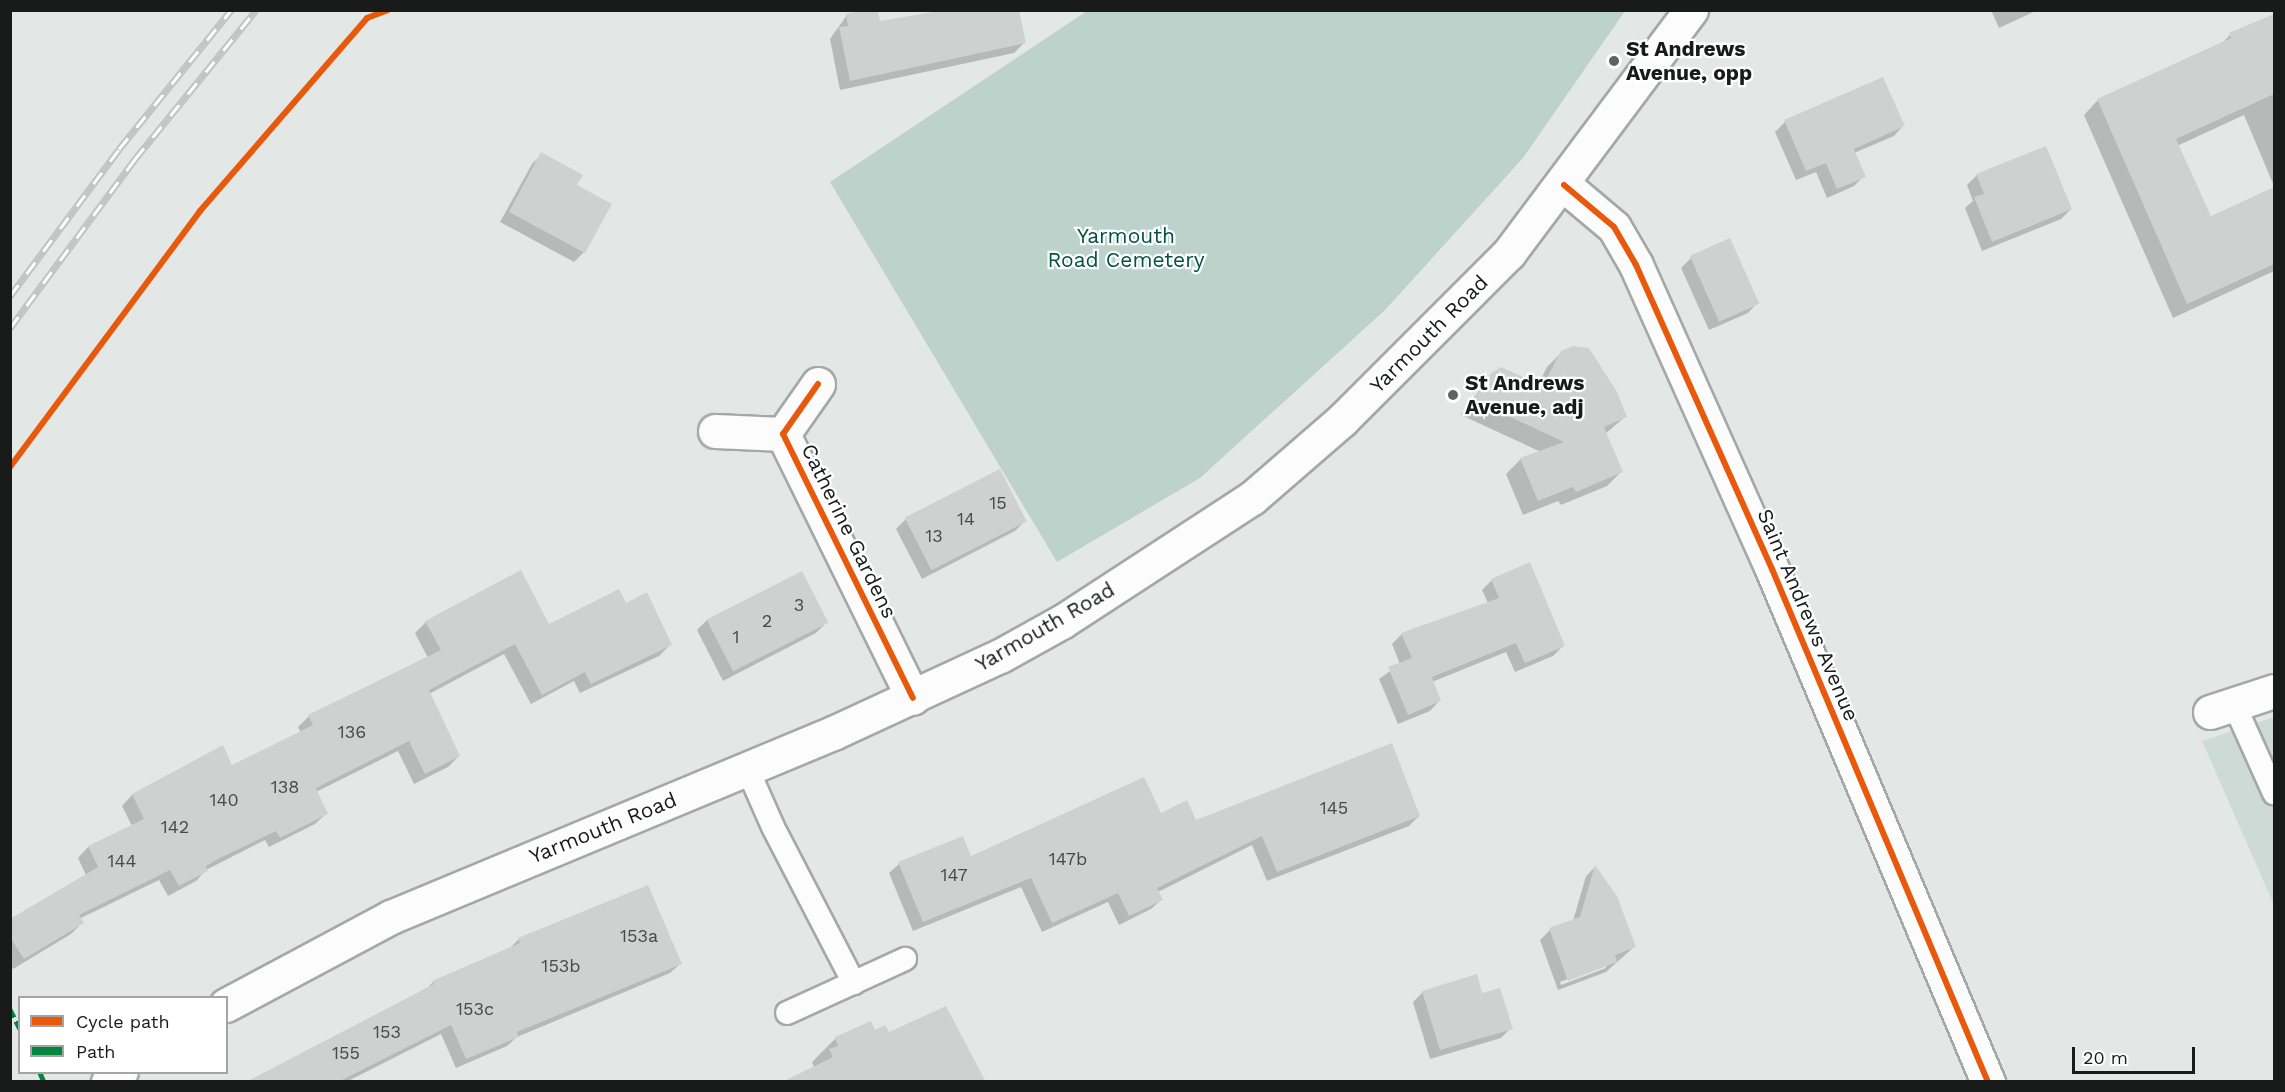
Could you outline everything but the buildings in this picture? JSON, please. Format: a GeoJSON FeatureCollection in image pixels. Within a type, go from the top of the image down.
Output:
{"type":"FeatureCollection","features":[{"type":"Feature","properties":{"kind":"main road","name":"Yarmouth Road"},"geometry":{"type":"LineString","coordinates":[[228,1004],[391,917],[913,698],[1000,656],[1063,621],[1252,498],[1342,420],[1444,322],[1509,253],[1564,185],[1691,10]]}},
{"type":"Feature","properties":{"kind":"main road","name":"Saint Andrews Avenue"},"geometry":{"type":"LineString","coordinates":[[1564,185],[1614,227],[1636,265],[1772,569],[1988,1082]]}},
{"type":"Feature","properties":{"kind":"main road","name":"Catherine Gardens"},"geometry":{"type":"LineString","coordinates":[[783,434],[818,384]]}},
{"type":"Feature","properties":{"kind":"main road","name":"Catherine Gardens"},"geometry":{"type":"LineString","coordinates":[[715,431],[783,434]]}},
{"type":"Feature","properties":{"kind":"main road","name":"Catherine Gardens"},"geometry":{"type":"LineString","coordinates":[[783,434],[913,698]]}},
{"type":"Feature","properties":{"kind":"main road"},"geometry":{"type":"LineString","coordinates":[[2222,708],[2274,691]]}},
{"type":"Feature","properties":{"kind":"lane"},"geometry":{"type":"LineString","coordinates":[[2222,708],[2274,794]]}},
{"type":"Feature","properties":{"kind":"lane"},"geometry":{"type":"LineString","coordinates":[[747,768],[773,827],[854,982]]}},
{"type":"Feature","properties":{"kind":"lane"},"geometry":{"type":"LineString","coordinates":[[787,1013],[905,959]]}},
{"type":"Feature","properties":{"kind":"shaded area"},"geometry":{"type":"Polygon","coordinates":[[[2274,717],[2274,905],[2202,741],[2274,717]]]}},
{"type":"Feature","properties":{"kind":"green space","name":"Yarmouth Road Cemetery"},"geometry":{"type":"Polygon","coordinates":[[[1087,11],[1625,11],[1523,158],[1385,310],[1200,478],[1057,562],[830,182],[1087,11]]]}},
{"type":"Feature","properties":{"kind":"railway"},"geometry":{"type":"LineString","coordinates":[[10,296],[119,149],[231,10]]}},
{"type":"Feature","properties":{"kind":"railway"},"geometry":{"type":"LineString","coordinates":[[10,328],[135,159],[256,10]]}},
{"type":"Feature","properties":{"kind":"marked path"},"geometry":{"type":"LineString","coordinates":[[10,1009],[18,1025]]}},
{"type":"Feature","properties":{"kind":"marked path"},"geometry":{"type":"LineString","coordinates":[[41,1074],[44,1082]]}},
{"type":"Feature","properties":{"kind":"cycle path"},"geometry":{"type":"LineString","coordinates":[[10,467],[200,211],[367,18],[388,10]]}},
{"type":"Feature","properties":{"kind":"cycle path"},"geometry":{"type":"LineString","coordinates":[[1564,185],[1614,227],[1636,265],[1772,569],[1988,1082]]}},
{"type":"Feature","properties":{"kind":"cycle path"},"geometry":{"type":"LineString","coordinates":[[818,384],[783,434],[913,698]]}},
{"type":"Feature","properties":{"kind":"place","name":"St Andrews Avenue, opp"},"geometry":{"type":"Point","coordinates":[1614,61]}},
{"type":"Feature","properties":{"kind":"place","name":"St Andrews Avenue, adj"},"geometry":{"type":"Point","coordinates":[1453,395]}}]}
